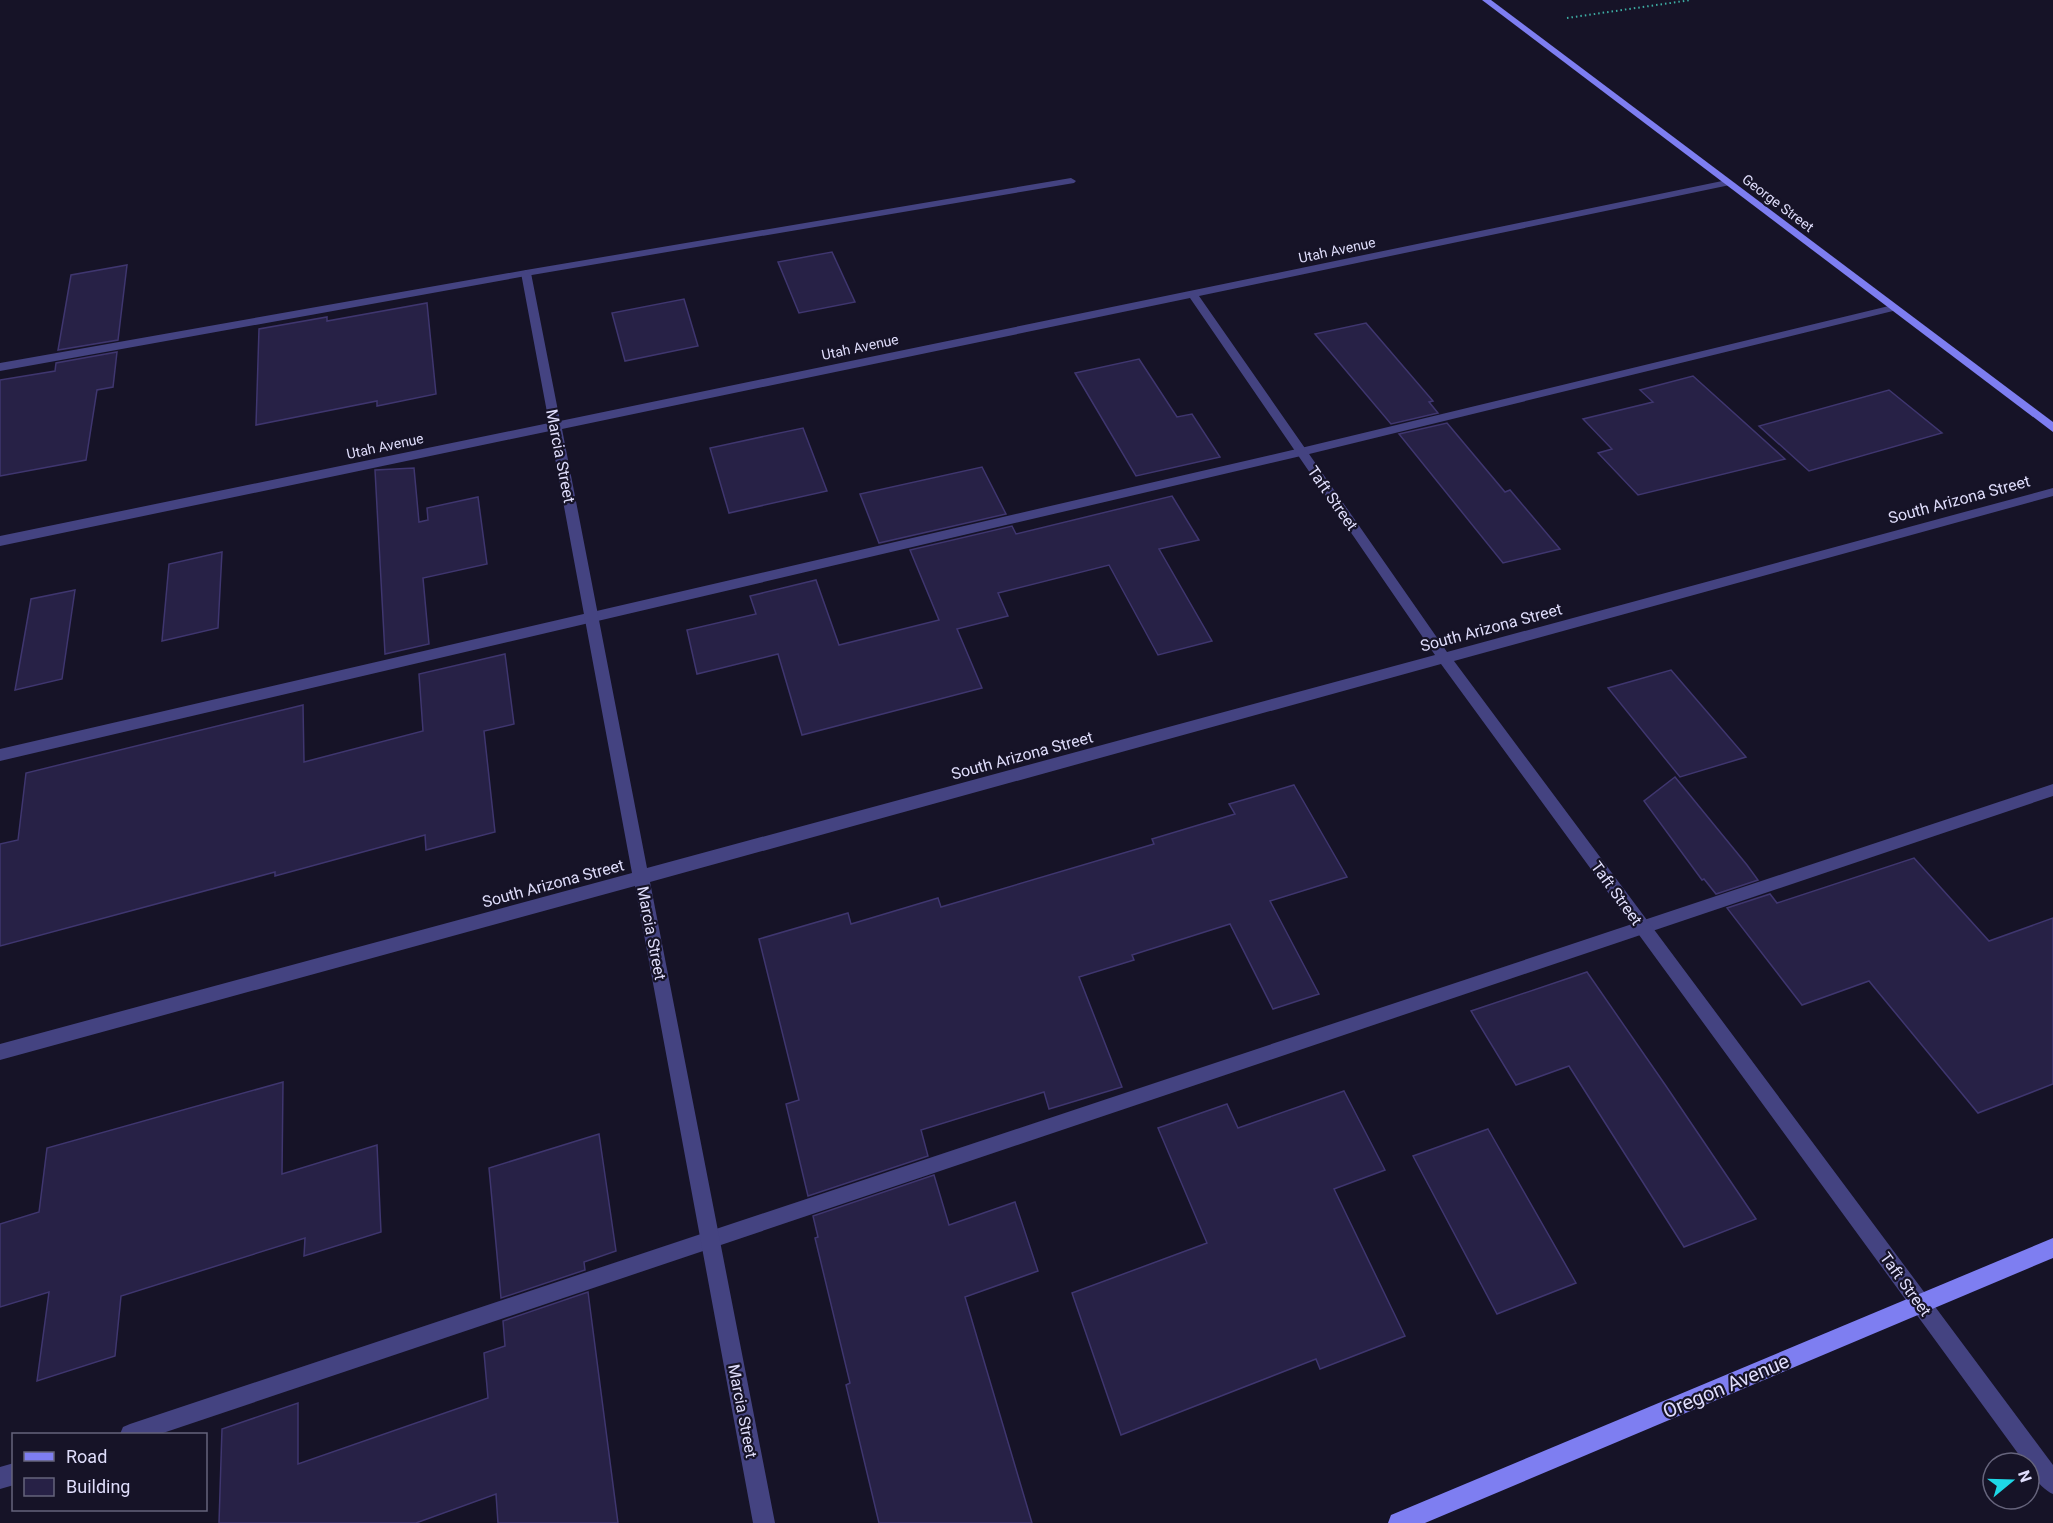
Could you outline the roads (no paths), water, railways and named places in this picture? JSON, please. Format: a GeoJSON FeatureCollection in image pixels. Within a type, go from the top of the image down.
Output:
{"type":"FeatureCollection","features":[{"type":"Feature","properties":{"kind":"street","name":"George Street"},"geometry":{"type":"LineString","coordinates":[[1486,0],[2053,428]]}},
{"type":"Feature","properties":{"kind":"street"},"geometry":{"type":"LineString","coordinates":[[0,367],[526,273],[1071,181]]}},
{"type":"Feature","properties":{"kind":"street","name":"Utah Avenue"},"geometry":{"type":"LineString","coordinates":[[0,541],[1727,183]]}},
{"type":"Feature","properties":{"kind":"street","name":"Marcia Street"},"geometry":{"type":"LineString","coordinates":[[526,273],[764,1523]]}},
{"type":"Feature","properties":{"kind":"street","name":"Taft Street"},"geometry":{"type":"LineString","coordinates":[[1193,295],[1444,658],[2053,1483]]}},
{"type":"Feature","properties":{"kind":"street"},"geometry":{"type":"LineString","coordinates":[[0,756],[1301,452],[1893,308]]}},
{"type":"Feature","properties":{"kind":"street","name":"South Arizona Street"},"geometry":{"type":"LineString","coordinates":[[0,1052],[2053,492]]}},
{"type":"Feature","properties":{"kind":"street"},"geometry":{"type":"LineString","coordinates":[[133,1433],[2053,790]]}},
{"type":"Feature","properties":{"kind":"street","name":"Oregon Avenue"},"geometry":{"type":"LineString","coordinates":[[1399,1523],[2053,1248]]}}]}
